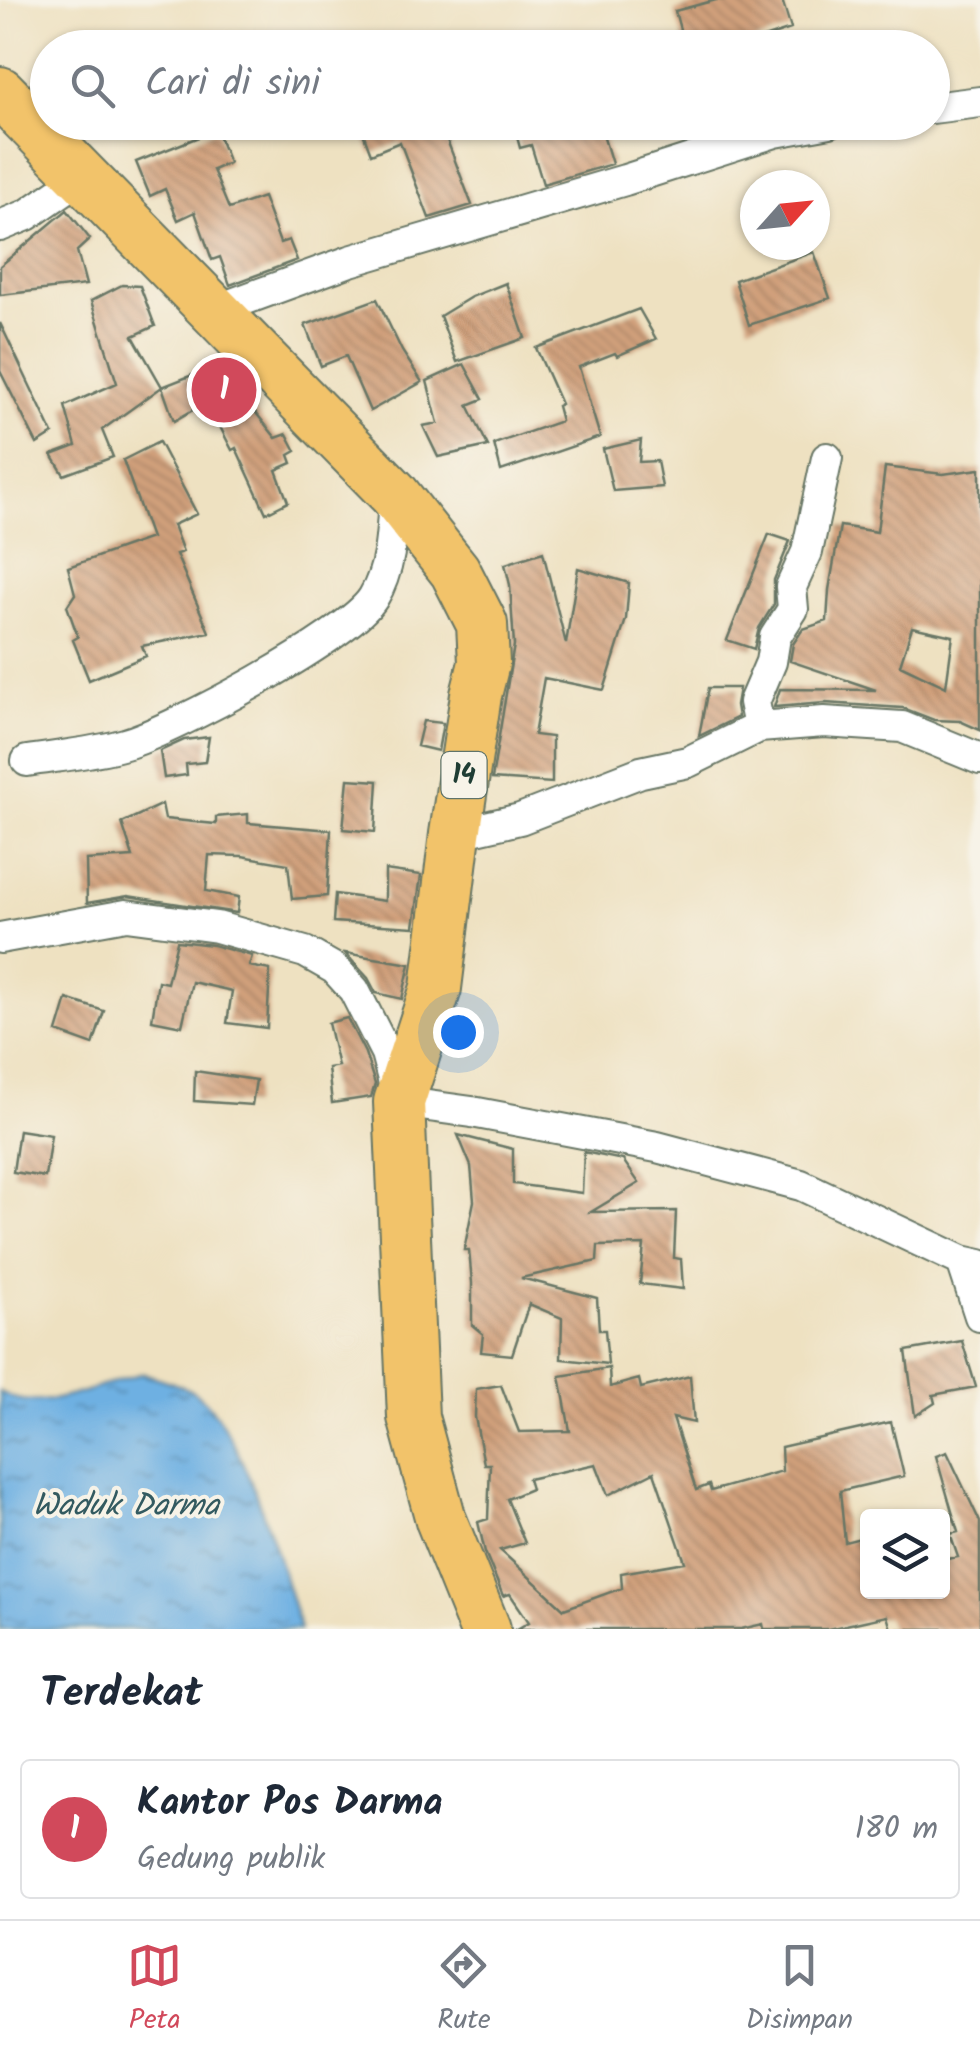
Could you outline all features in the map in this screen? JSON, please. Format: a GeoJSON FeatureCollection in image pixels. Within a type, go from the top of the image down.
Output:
{"type":"FeatureCollection","features":[{"type":"Feature","properties":{"kind":"highway","name":"14"},"geometry":{"type":"LineString","coordinates":[[0,92],[30,123]]}},
{"type":"Feature","properties":{"kind":"highway","name":"14"},"geometry":{"type":"LineString","coordinates":[[46,140],[394,494],[455,571],[482,624],[484,663],[454,834],[436,988],[400,1102],[413,1417],[441,1520],[484,1629]]}},
{"type":"Feature","properties":{"kind":"street"},"geometry":{"type":"LineString","coordinates":[[950,106],[980,102]]}},
{"type":"Feature","properties":{"kind":"street"},"geometry":{"type":"LineString","coordinates":[[213,311],[350,261],[750,140]]}},
{"type":"Feature","properties":{"kind":"street"},"geometry":{"type":"LineString","coordinates":[[0,226],[27,215],[82,178]]}},
{"type":"Feature","properties":{"kind":"street"},"geometry":{"type":"LineString","coordinates":[[759,727],[754,702],[771,662],[775,636],[793,609],[790,587],[807,552],[827,458]]}},
{"type":"Feature","properties":{"kind":"street"},"geometry":{"type":"LineString","coordinates":[[27,761],[126,744],[206,708],[320,644],[372,600],[390,552],[394,494]]}},
{"type":"Feature","properties":{"kind":"street"},"geometry":{"type":"LineString","coordinates":[[454,834],[520,819],[641,772],[688,762],[759,727],[824,722],[902,727],[980,759]]}},
{"type":"Feature","properties":{"kind":"street"},"geometry":{"type":"LineString","coordinates":[[0,938],[126,915],[218,927],[305,952],[335,968],[354,990],[386,1054],[400,1102],[657,1147],[800,1185],[971,1263],[980,1316]]}},
{"type":"Feature","properties":{"kind":"water","name":"Waduk Darma"},"geometry":{"type":"Polygon","coordinates":[[[143,1373],[194,1392],[228,1433],[258,1501],[300,1629],[0,1629],[0,1392],[16,1399],[51,1400],[143,1373]]]}},
{"type":"Feature","properties":{"kind":"building"},"geometry":{"type":"Polygon","coordinates":[[[716,0],[782,0],[791,29],[680,30],[675,11],[716,0]]]}},
{"type":"Feature","properties":{"kind":"building"},"geometry":{"type":"Polygon","coordinates":[[[191,140],[220,140],[229,163],[213,170],[229,209],[263,197],[280,243],[289,240],[297,260],[230,285],[220,257],[212,260],[195,212],[178,220],[165,189],[150,196],[136,162],[191,140]]]}},
{"type":"Feature","properties":{"kind":"building"},"geometry":{"type":"Polygon","coordinates":[[[366,140],[447,140],[472,205],[429,218],[400,142],[371,154],[366,140]]]}},
{"type":"Feature","properties":{"kind":"building"},"geometry":{"type":"Polygon","coordinates":[[[518,140],[605,140],[612,164],[543,184],[531,145],[520,148],[518,140]]]}},
{"type":"Feature","properties":{"kind":"building"},"geometry":{"type":"Polygon","coordinates":[[[67,210],[90,239],[77,251],[86,285],[0,295],[0,266],[67,210]]]}},
{"type":"Feature","properties":{"kind":"building"},"geometry":{"type":"Polygon","coordinates":[[[791,260],[817,260],[830,298],[749,325],[735,280],[791,260]]]}},
{"type":"Feature","properties":{"kind":"building"},"geometry":{"type":"Polygon","coordinates":[[[506,283],[525,338],[457,362],[440,316],[471,297],[506,283]]]}},
{"type":"Feature","properties":{"kind":"building"},"geometry":{"type":"Polygon","coordinates":[[[122,285],[140,286],[155,326],[133,336],[162,387],[102,430],[113,457],[64,475],[52,455],[76,446],[65,406],[117,383],[91,301],[122,285]]]}},
{"type":"Feature","properties":{"kind":"building"},"geometry":{"type":"Polygon","coordinates":[[[377,299],[422,382],[370,411],[346,356],[321,366],[305,325],[377,299]]]}},
{"type":"Feature","properties":{"kind":"building"},"geometry":{"type":"Polygon","coordinates":[[[639,309],[656,339],[579,367],[600,437],[501,471],[494,444],[561,421],[557,406],[561,404],[536,348],[639,309]]]}},
{"type":"Feature","properties":{"kind":"building"},"geometry":{"type":"Polygon","coordinates":[[[0,323],[53,434],[37,444],[0,371],[0,323]]]}},
{"type":"Feature","properties":{"kind":"building"},"geometry":{"type":"Polygon","coordinates":[[[464,364],[483,399],[468,405],[488,446],[438,457],[423,426],[438,423],[427,381],[464,364]]]}},
{"type":"Feature","properties":{"kind":"building"},"geometry":{"type":"Polygon","coordinates":[[[195,374],[205,403],[174,421],[162,387],[195,374]]]}},
{"type":"Feature","properties":{"kind":"building"},"geometry":{"type":"Polygon","coordinates":[[[244,398],[276,438],[287,434],[296,451],[289,455],[292,463],[276,470],[288,502],[266,513],[236,448],[232,450],[215,417],[244,398]]]}},
{"type":"Feature","properties":{"kind":"building"},"geometry":{"type":"Polygon","coordinates":[[[641,440],[639,462],[657,461],[662,487],[613,491],[603,449],[641,440]]]}},
{"type":"Feature","properties":{"kind":"building"},"geometry":{"type":"Polygon","coordinates":[[[159,442],[197,514],[173,525],[183,552],[176,554],[209,632],[142,646],[146,656],[89,680],[73,640],[78,637],[67,606],[75,594],[68,567],[151,538],[123,460],[159,442]]]}},
{"type":"Feature","properties":{"kind":"building"},"geometry":{"type":"Polygon","coordinates":[[[885,467],[943,474],[980,469],[980,730],[960,721],[934,720],[903,708],[825,703],[774,707],[780,689],[876,690],[790,661],[793,644],[803,629],[827,621],[840,526],[877,532],[885,467]],[[912,627],[900,665],[946,687],[953,636],[912,627]]]}},
{"type":"Feature","properties":{"kind":"building"},"geometry":{"type":"Polygon","coordinates":[[[769,534],[790,541],[774,580],[774,604],[759,628],[754,649],[727,640],[769,534]]]}},
{"type":"Feature","properties":{"kind":"building"},"geometry":{"type":"Polygon","coordinates":[[[543,552],[566,644],[578,568],[629,583],[626,619],[604,690],[544,678],[534,735],[552,737],[552,783],[492,779],[514,645],[505,564],[543,552]]]}},
{"type":"Feature","properties":{"kind":"building"},"geometry":{"type":"Polygon","coordinates":[[[708,688],[739,688],[738,717],[699,736],[708,688]]]}},
{"type":"Feature","properties":{"kind":"building"},"geometry":{"type":"Polygon","coordinates":[[[423,721],[443,723],[438,751],[417,746],[423,721]]]}},
{"type":"Feature","properties":{"kind":"building"},"geometry":{"type":"Polygon","coordinates":[[[209,737],[205,762],[186,764],[187,775],[164,778],[160,751],[184,740],[209,737]]]}},
{"type":"Feature","properties":{"kind":"building"},"geometry":{"type":"Polygon","coordinates":[[[348,779],[378,781],[375,832],[343,829],[348,779]]]}},
{"type":"Feature","properties":{"kind":"building"},"geometry":{"type":"Polygon","coordinates":[[[162,804],[165,819],[216,824],[216,817],[248,814],[248,823],[331,830],[327,896],[292,899],[288,864],[209,855],[206,891],[239,897],[237,913],[128,896],[87,903],[86,860],[133,857],[122,823],[162,804]]]}},
{"type":"Feature","properties":{"kind":"building"},"geometry":{"type":"Polygon","coordinates":[[[385,870],[421,875],[414,927],[333,922],[335,894],[385,901],[385,870]]]}},
{"type":"Feature","properties":{"kind":"building"},"geometry":{"type":"Polygon","coordinates":[[[177,941],[213,945],[252,956],[249,966],[270,970],[267,1028],[227,1023],[232,991],[192,982],[182,1026],[152,1020],[158,981],[167,983],[177,941]]]}},
{"type":"Feature","properties":{"kind":"building"},"geometry":{"type":"Polygon","coordinates":[[[345,953],[410,964],[402,999],[376,993],[345,953]]]}},
{"type":"Feature","properties":{"kind":"building"},"geometry":{"type":"Polygon","coordinates":[[[67,999],[104,1011],[93,1045],[57,1032],[67,999]]]}},
{"type":"Feature","properties":{"kind":"building"},"geometry":{"type":"Polygon","coordinates":[[[347,1018],[375,1084],[371,1097],[332,1103],[328,1068],[338,1066],[328,1023],[347,1018]]]}},
{"type":"Feature","properties":{"kind":"building"},"geometry":{"type":"Polygon","coordinates":[[[195,1071],[256,1080],[252,1105],[194,1101],[195,1071]]]}},
{"type":"Feature","properties":{"kind":"building"},"geometry":{"type":"Polygon","coordinates":[[[19,1130],[51,1135],[45,1177],[13,1172],[19,1130]]]}},
{"type":"Feature","properties":{"kind":"building"},"geometry":{"type":"Polygon","coordinates":[[[458,1135],[513,1149],[513,1184],[582,1193],[584,1152],[623,1160],[639,1183],[591,1212],[676,1211],[674,1258],[681,1259],[683,1289],[640,1284],[644,1245],[598,1246],[597,1261],[521,1278],[597,1298],[599,1330],[605,1330],[608,1364],[561,1359],[562,1318],[529,1304],[512,1355],[481,1352],[483,1334],[472,1325],[469,1250],[464,1250],[474,1201],[471,1166],[458,1135]]]}},
{"type":"Feature","properties":{"kind":"building"},"geometry":{"type":"Polygon","coordinates":[[[962,1341],[976,1387],[933,1395],[935,1403],[915,1416],[906,1351],[962,1341]]]}},
{"type":"Feature","properties":{"kind":"building"},"geometry":{"type":"Polygon","coordinates":[[[609,1368],[610,1387],[639,1379],[641,1388],[690,1376],[694,1423],[673,1418],[696,1490],[709,1485],[711,1491],[782,1471],[781,1447],[891,1422],[904,1476],[840,1491],[845,1542],[860,1538],[860,1599],[950,1599],[950,1558],[958,1557],[950,1534],[958,1532],[936,1456],[947,1452],[980,1522],[980,1629],[891,1629],[887,1616],[828,1629],[764,1629],[763,1624],[741,1629],[517,1629],[529,1622],[510,1594],[503,1596],[478,1522],[488,1519],[490,1464],[484,1464],[475,1417],[476,1389],[501,1385],[519,1432],[570,1431],[560,1376],[609,1368]],[[596,1464],[528,1479],[531,1489],[507,1499],[525,1543],[500,1550],[564,1609],[622,1588],[621,1573],[685,1562],[654,1472],[608,1495],[596,1464]]]}},
{"type":"Feature","properties":{"kind":"place","name":"Kantor Pos Darma"},"geometry":{"type":"Point","coordinates":[224,390]}}]}
